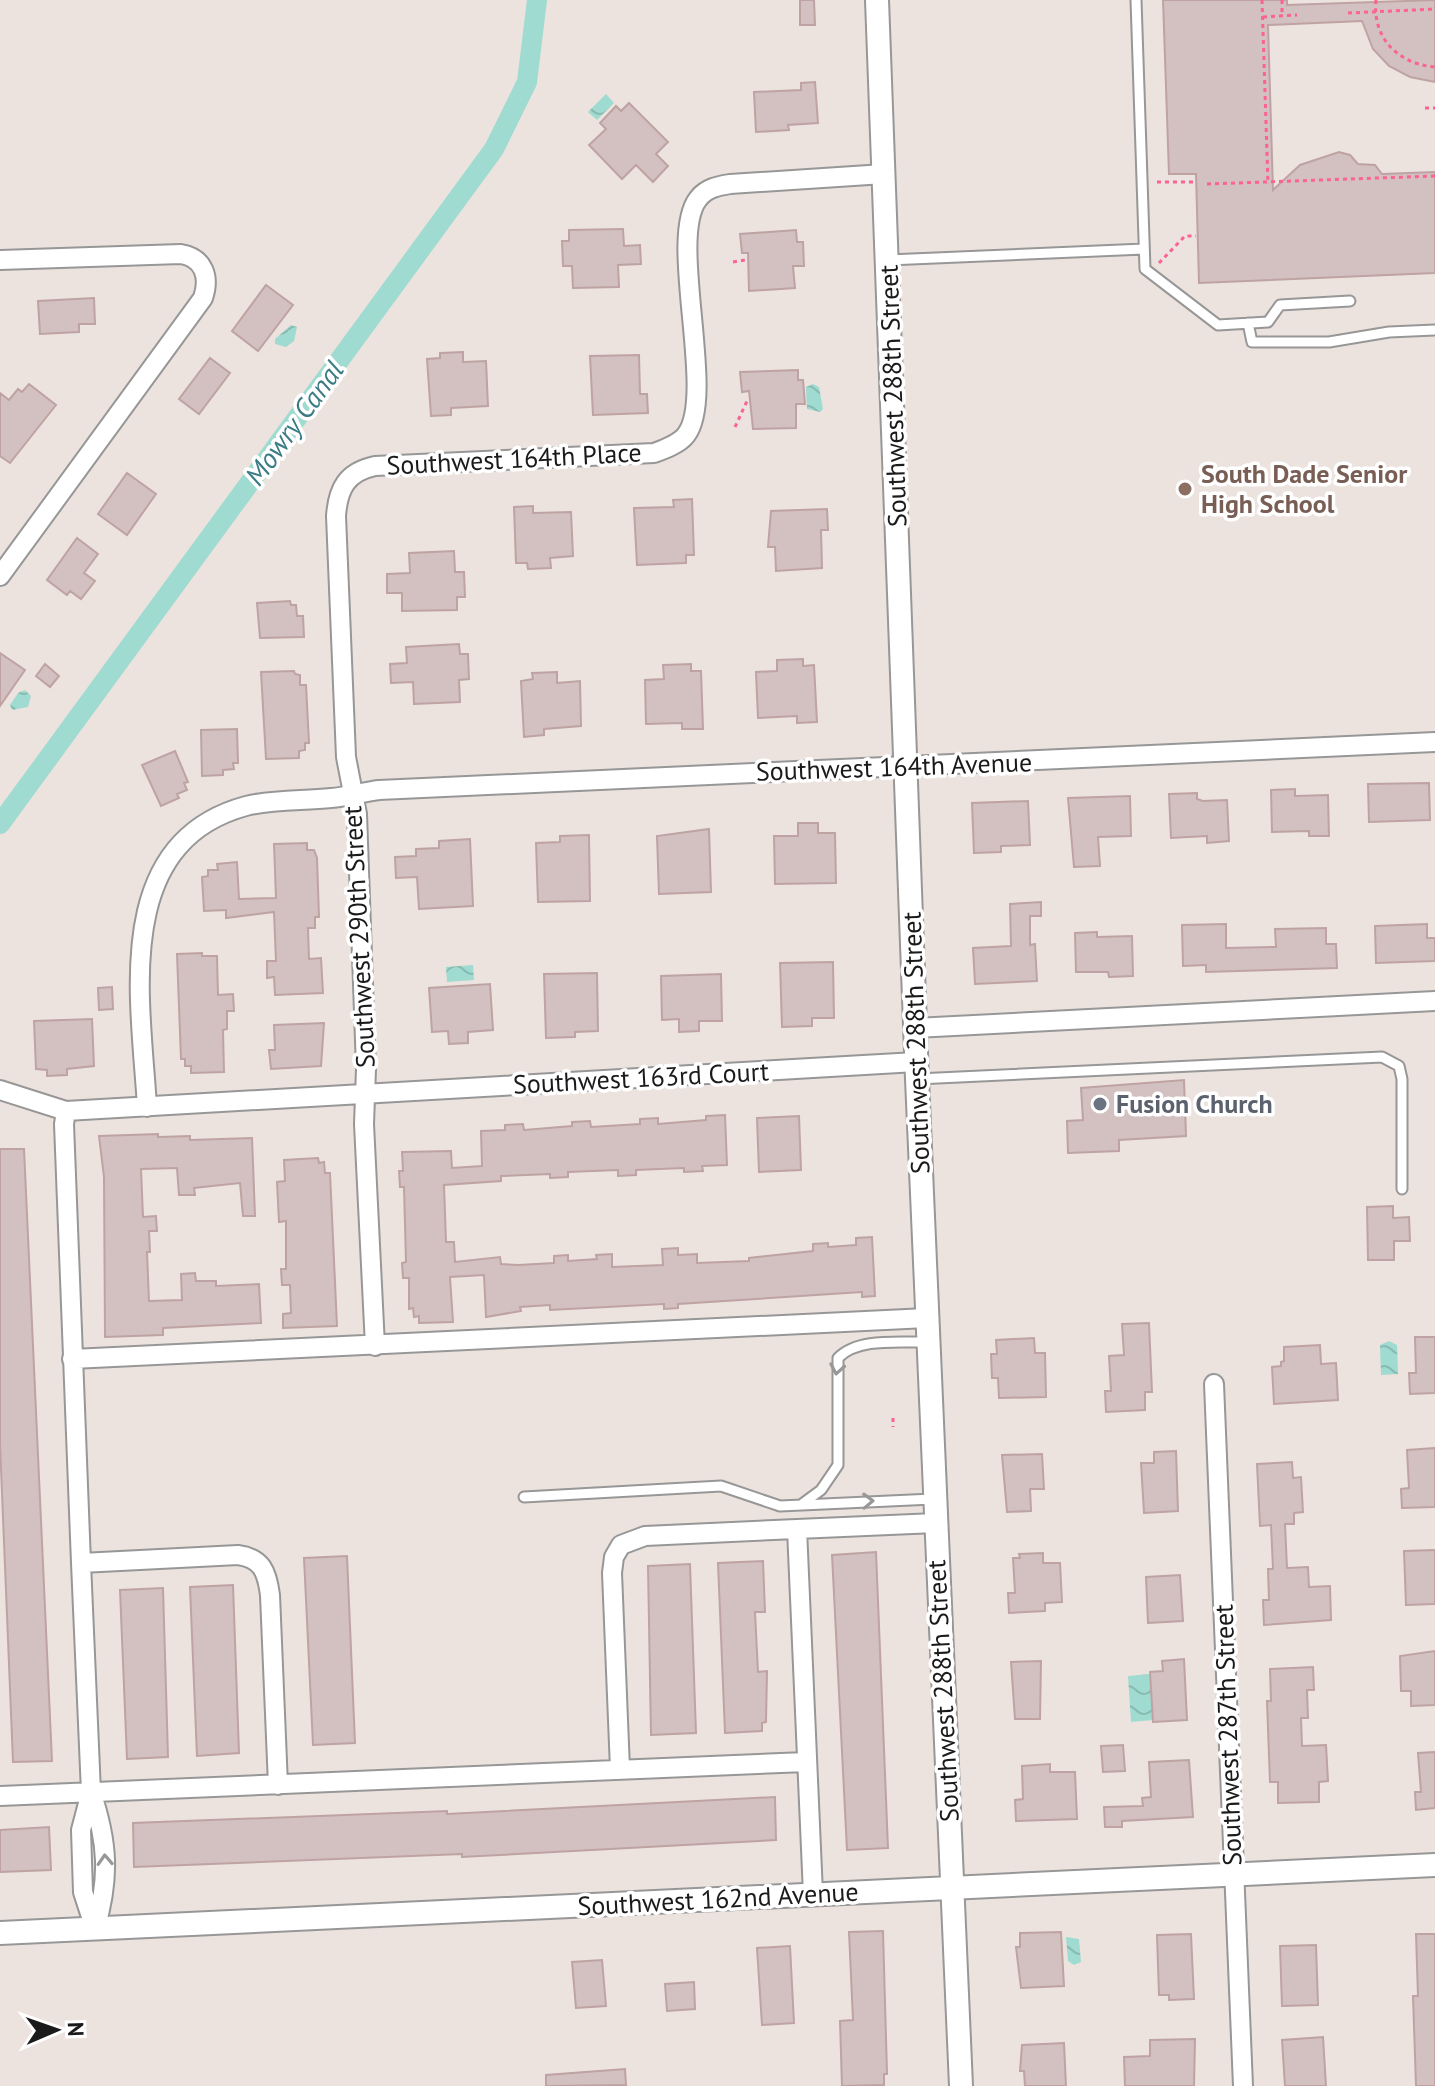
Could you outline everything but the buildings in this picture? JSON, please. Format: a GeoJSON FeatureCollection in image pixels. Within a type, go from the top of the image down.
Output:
{"type":"FeatureCollection","features":[{"type":"Feature","properties":{"kind":"street","name":"Southwest 288th Street"},"geometry":{"type":"LineString","coordinates":[[877,0],[916,1071],[961,2086]]}},
{"type":"Feature","properties":{"kind":"street","name":"Southwest 164th Place"},"geometry":{"type":"LineString","coordinates":[[344,483],[362,469],[375,466],[654,453],[686,436],[695,396],[691,209],[708,189],[745,182],[884,174]]}},
{"type":"Feature","properties":{"kind":"street"},"geometry":{"type":"LineString","coordinates":[[0,260],[181,254],[196,259],[202,266],[206,283],[203,298],[0,576]]}},
{"type":"Feature","properties":{"kind":"street","name":"Southwest 290th Street"},"geometry":{"type":"LineString","coordinates":[[344,483],[336,516],[346,757],[357,814],[375,1346]]}},
{"type":"Feature","properties":{"kind":"street","name":"Southwest 164th Avenue"},"geometry":{"type":"LineString","coordinates":[[147,1107],[140,937],[145,910],[161,872],[194,833],[233,810],[267,802],[394,789],[1435,742]]}},
{"type":"Feature","properties":{"kind":"street"},"geometry":{"type":"LineString","coordinates":[[915,1028],[1435,1001]]}},
{"type":"Feature","properties":{"kind":"street","name":"Southwest 163rd Court"},"geometry":{"type":"LineString","coordinates":[[66,1111],[365,1093],[916,1071]]}},
{"type":"Feature","properties":{"kind":"street"},"geometry":{"type":"LineString","coordinates":[[0,1090],[66,1111],[72,1359],[91,1792],[81,1830],[83,1892],[95,1929]]}},
{"type":"Feature","properties":{"kind":"street"},"geometry":{"type":"LineString","coordinates":[[72,1359],[927,1318]]}},
{"type":"Feature","properties":{"kind":"street","name":"Southwest 287th Street"},"geometry":{"type":"LineString","coordinates":[[1214,1384],[1243,2086]]}},
{"type":"Feature","properties":{"kind":"street"},"geometry":{"type":"LineString","coordinates":[[620,1769],[612,1573],[614,1557],[621,1545],[645,1536],[936,1523]]}},
{"type":"Feature","properties":{"kind":"street"},"geometry":{"type":"LineString","coordinates":[[797,1529],[813,1894]]}},
{"type":"Feature","properties":{"kind":"street"},"geometry":{"type":"LineString","coordinates":[[81,1563],[238,1555],[259,1561],[265,1569],[270,1595],[278,1785]]}},
{"type":"Feature","properties":{"kind":"street"},"geometry":{"type":"LineString","coordinates":[[0,1796],[806,1762]]}},
{"type":"Feature","properties":{"kind":"street","name":"Southwest 162nd Avenue"},"geometry":{"type":"LineString","coordinates":[[0,1933],[1435,1865]]}},
{"type":"Feature","properties":{"kind":"lane"},"geometry":{"type":"LineString","coordinates":[[1136,0],[1145,269],[1218,325],[1268,322],[1280,305],[1350,301]]}},
{"type":"Feature","properties":{"kind":"lane"},"geometry":{"type":"LineString","coordinates":[[888,260],[1144,249]]}},
{"type":"Feature","properties":{"kind":"lane"},"geometry":{"type":"LineString","coordinates":[[1248,323],[1252,342],[1329,342],[1389,332],[1435,330]]}},
{"type":"Feature","properties":{"kind":"lane"},"geometry":{"type":"LineString","coordinates":[[916,1071],[1382,1057],[1399,1066],[1402,1079],[1402,1189]]}},
{"type":"Feature","properties":{"kind":"lane"},"geometry":{"type":"LineString","coordinates":[[802,1504],[821,1490],[838,1465],[838,1358],[846,1349],[868,1344],[928,1342]]}},
{"type":"Feature","properties":{"kind":"lane"},"geometry":{"type":"LineString","coordinates":[[524,1497],[721,1486],[780,1506],[935,1499]]}},
{"type":"Feature","properties":{"kind":"path"},"geometry":{"type":"LineString","coordinates":[[1262,0],[1268,184]]}},
{"type":"Feature","properties":{"kind":"path"},"geometry":{"type":"LineString","coordinates":[[1282,0],[1282,16]]}},
{"type":"Feature","properties":{"kind":"path"},"geometry":{"type":"LineString","coordinates":[[1376,0],[1379,30],[1395,52],[1419,66],[1435,67]]}},
{"type":"Feature","properties":{"kind":"path"},"geometry":{"type":"LineString","coordinates":[[1348,13],[1435,9]]}},
{"type":"Feature","properties":{"kind":"path"},"geometry":{"type":"LineString","coordinates":[[1263,17],[1297,15]]}},
{"type":"Feature","properties":{"kind":"path"},"geometry":{"type":"LineString","coordinates":[[1425,108],[1435,108]]}},
{"type":"Feature","properties":{"kind":"path"},"geometry":{"type":"LineString","coordinates":[[1207,184],[1435,176]]}},
{"type":"Feature","properties":{"kind":"path"},"geometry":{"type":"LineString","coordinates":[[1153,182],[1196,182]]}},
{"type":"Feature","properties":{"kind":"path"},"geometry":{"type":"LineString","coordinates":[[1158,264],[1185,236],[1196,236]]}},
{"type":"Feature","properties":{"kind":"path"},"geometry":{"type":"LineString","coordinates":[[733,262],[745,260]]}},
{"type":"Feature","properties":{"kind":"path"},"geometry":{"type":"LineString","coordinates":[[735,427],[748,399]]}},
{"type":"Feature","properties":{"kind":"path"},"geometry":{"type":"LineString","coordinates":[[893,1418],[893,1427]]}},
{"type":"Feature","properties":{"kind":"water"},"geometry":{"type":"Polygon","coordinates":[[[606,94],[614,103],[597,120],[588,112],[606,94]]]}},
{"type":"Feature","properties":{"kind":"water"},"geometry":{"type":"Polygon","coordinates":[[[291,325],[297,327],[294,341],[286,347],[275,344],[275,339],[291,325]]]}},
{"type":"Feature","properties":{"kind":"water"},"geometry":{"type":"Polygon","coordinates":[[[813,384],[819,387],[823,409],[820,412],[807,409],[806,387],[813,384]]]}},
{"type":"Feature","properties":{"kind":"water"},"geometry":{"type":"Polygon","coordinates":[[[25,690],[31,696],[28,707],[12,710],[10,705],[18,693],[25,690]]]}},
{"type":"Feature","properties":{"kind":"water"},"geometry":{"type":"Polygon","coordinates":[[[473,965],[474,980],[447,982],[446,967],[473,965]]]}},
{"type":"Feature","properties":{"kind":"water"},"geometry":{"type":"Polygon","coordinates":[[[1389,1341],[1397,1345],[1398,1374],[1381,1375],[1380,1345],[1389,1341]]]}},
{"type":"Feature","properties":{"kind":"water"},"geometry":{"type":"Polygon","coordinates":[[[1150,1674],[1153,1720],[1131,1722],[1128,1676],[1150,1674]]]}},
{"type":"Feature","properties":{"kind":"water"},"geometry":{"type":"Polygon","coordinates":[[[1066,1937],[1079,1939],[1081,1962],[1074,1965],[1068,1961],[1066,1937]]]}},
{"type":"Feature","properties":{"kind":"waterway","name":"Mowry Canal"},"geometry":{"type":"LineString","coordinates":[[0,824],[494,149],[527,82],[537,0]]}},
{"type":"Feature","properties":{"kind":"place","name":"South Dade Senior High School"},"geometry":{"type":"Point","coordinates":[1185,489]}},
{"type":"Feature","properties":{"kind":"place","name":"Fusion Church"},"geometry":{"type":"Point","coordinates":[1100,1104]}}]}
